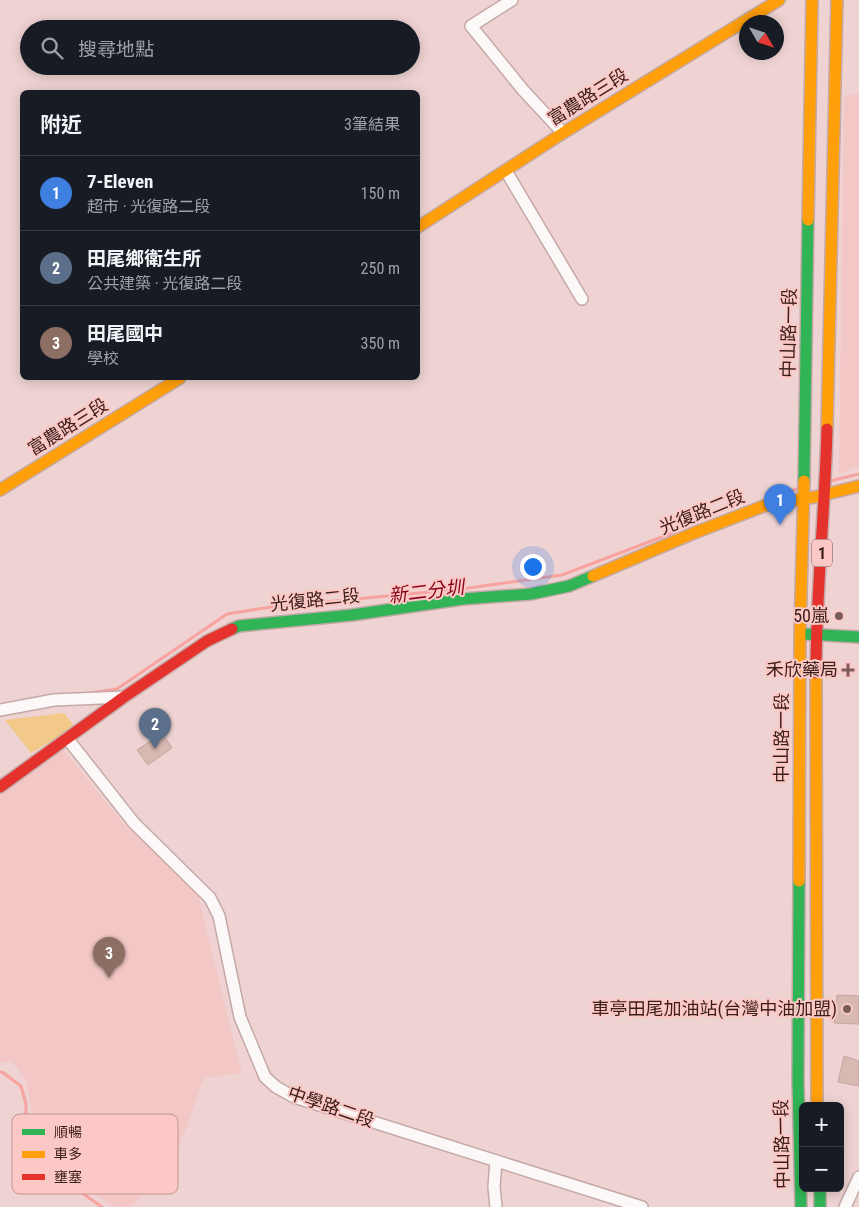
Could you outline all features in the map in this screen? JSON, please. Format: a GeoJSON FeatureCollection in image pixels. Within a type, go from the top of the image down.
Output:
{"type":"FeatureCollection","features":[{"type":"Feature","properties":{"kind":"main road","name":"富農路三段"},"geometry":{"type":"LineString","coordinates":[[420,226],[563,133],[779,0]]}},
{"type":"Feature","properties":{"kind":"main road","name":"中山路一段"},"geometry":{"type":"LineString","coordinates":[[812,0],[817,1102]]}},
{"type":"Feature","properties":{"kind":"main road","name":"中山路一段"},"geometry":{"type":"LineString","coordinates":[[801,1207],[798,1082],[800,633],[815,496],[837,0]]}},
{"type":"Feature","properties":{"kind":"main road","name":"富農路三段"},"geometry":{"type":"LineString","coordinates":[[0,490],[177,380]]}},
{"type":"Feature","properties":{"kind":"main road","name":"光復路二段"},"geometry":{"type":"LineString","coordinates":[[0,787],[124,697],[207,640],[239,626],[352,614],[463,599],[531,594],[569,586],[694,533],[769,504],[859,486]]}},
{"type":"Feature","properties":{"kind":"main road"},"geometry":{"type":"LineString","coordinates":[[800,633],[859,637]]}},
{"type":"Feature","properties":{"kind":"main road","name":"中山路一段"},"geometry":{"type":"LineString","coordinates":[[820,1192],[820,1207]]}},
{"type":"Feature","properties":{"kind":"street"},"geometry":{"type":"LineString","coordinates":[[512,0],[471,26],[523,90],[563,133]]}},
{"type":"Feature","properties":{"kind":"street"},"geometry":{"type":"LineString","coordinates":[[506,171],[582,299]]}},
{"type":"Feature","properties":{"kind":"street"},"geometry":{"type":"LineString","coordinates":[[0,710],[54,700],[124,697]]}},
{"type":"Feature","properties":{"kind":"street","name":"中學路二段"},"geometry":{"type":"LineString","coordinates":[[67,738],[134,823],[210,898],[219,916],[240,1018],[265,1077],[276,1087],[294,1097],[642,1207]]}},
{"type":"Feature","properties":{"kind":"street"},"geometry":{"type":"LineString","coordinates":[[496,1161],[494,1188],[496,1207]]}},
{"type":"Feature","properties":{"kind":"street"},"geometry":{"type":"LineString","coordinates":[[845,1207],[859,1177]]}},
{"type":"Feature","properties":{"kind":"shaded area"},"geometry":{"type":"Polygon","coordinates":[[[859,94],[859,466],[839,474],[844,96],[859,94]]]}},
{"type":"Feature","properties":{"kind":"shaded area"},"geometry":{"type":"Polygon","coordinates":[[[64,713],[75,727],[31,753],[5,720],[64,713]]]}},
{"type":"Feature","properties":{"kind":"shaded area"},"geometry":{"type":"Polygon","coordinates":[[[63,749],[122,822],[198,895],[242,1073],[204,1078],[178,1150],[178,1114],[32,1114],[26,1079],[11,1061],[0,1063],[0,795],[63,749]]]}},
{"type":"Feature","properties":{"kind":"shaded area"},"geometry":{"type":"Polygon","coordinates":[[[95,1194],[143,1194],[131,1207],[114,1207],[95,1194]]]}},
{"type":"Feature","properties":{"kind":"building"},"geometry":{"type":"Polygon","coordinates":[[[162,733],[172,748],[148,765],[137,750],[162,733]]]}},
{"type":"Feature","properties":{"kind":"building","name":"車亭田尾加油站(台灣中油加盟)"},"geometry":{"type":"Polygon","coordinates":[[[837,995],[859,996],[859,1024],[834,1023],[837,995]]]}},
{"type":"Feature","properties":{"kind":"building"},"geometry":{"type":"Polygon","coordinates":[[[844,1056],[859,1061],[859,1086],[838,1082],[844,1056]]]}},
{"type":"Feature","properties":{"kind":"waterway","name":"新二分圳"},"geometry":{"type":"LineString","coordinates":[[830,481],[859,474]]}},
{"type":"Feature","properties":{"kind":"waterway","name":"新二分圳"},"geometry":{"type":"LineString","coordinates":[[770,497],[797,489]]}},
{"type":"Feature","properties":{"kind":"waterway","name":"新二分圳"},"geometry":{"type":"LineString","coordinates":[[90,693],[117,689],[227,614],[271,607],[461,589],[562,575],[675,532]]}},
{"type":"Feature","properties":{"kind":"waterway"},"geometry":{"type":"LineString","coordinates":[[0,1072],[21,1086],[26,1104],[26,1114]]}},
{"type":"Feature","properties":{"kind":"waterway"},"geometry":{"type":"LineString","coordinates":[[83,1194],[102,1207]]}},
{"type":"Feature","properties":{"kind":"traffic: fast"},"geometry":{"type":"LineString","coordinates":[[804,481],[808,220]]}},
{"type":"Feature","properties":{"kind":"traffic: fast"},"geometry":{"type":"LineString","coordinates":[[232,629],[239,626],[352,615],[463,599],[531,594],[569,586],[593,576]]}},
{"type":"Feature","properties":{"kind":"traffic: fast"},"geometry":{"type":"LineString","coordinates":[[804,634],[859,637]]}},
{"type":"Feature","properties":{"kind":"traffic: fast"},"geometry":{"type":"LineString","coordinates":[[799,881],[798,1081],[801,1207]]}},
{"type":"Feature","properties":{"kind":"traffic: fast"},"geometry":{"type":"LineString","coordinates":[[820,1192],[820,1207]]}},
{"type":"Feature","properties":{"kind":"traffic: slow"},"geometry":{"type":"LineString","coordinates":[[420,226],[563,133],[779,0]]}},
{"type":"Feature","properties":{"kind":"traffic: slow"},"geometry":{"type":"LineString","coordinates":[[808,220],[812,0]]}},
{"type":"Feature","properties":{"kind":"traffic: slow"},"geometry":{"type":"LineString","coordinates":[[827,429],[837,0]]}},
{"type":"Feature","properties":{"kind":"traffic: slow"},"geometry":{"type":"LineString","coordinates":[[0,490],[177,380]]}},
{"type":"Feature","properties":{"kind":"traffic: slow"},"geometry":{"type":"LineString","coordinates":[[799,881],[800,633],[804,481]]}},
{"type":"Feature","properties":{"kind":"traffic: slow"},"geometry":{"type":"LineString","coordinates":[[593,576],[694,533],[769,504],[815,497],[859,486]]}},
{"type":"Feature","properties":{"kind":"traffic: slow"},"geometry":{"type":"LineString","coordinates":[[816,673],[817,1102]]}},
{"type":"Feature","properties":{"kind":"traffic: jam"},"geometry":{"type":"LineString","coordinates":[[816,673],[817,612],[827,429]]}},
{"type":"Feature","properties":{"kind":"traffic: jam"},"geometry":{"type":"LineString","coordinates":[[0,787],[124,697],[207,641],[232,629]]}},
{"type":"Feature","properties":{"kind":"place","name":"7-Eleven"},"geometry":{"type":"Point","coordinates":[780,525]}},
{"type":"Feature","properties":{"kind":"place","name":"50嵐"},"geometry":{"type":"Point","coordinates":[839,616]}},
{"type":"Feature","properties":{"kind":"place","name":"禾欣藥局"},"geometry":{"type":"Point","coordinates":[848,670]}},
{"type":"Feature","properties":{"kind":"place","name":"田尾鄉衛生所"},"geometry":{"type":"Point","coordinates":[155,749]}},
{"type":"Feature","properties":{"kind":"place","name":"田尾國中"},"geometry":{"type":"Point","coordinates":[109,978]}},
{"type":"Feature","properties":{"kind":"place","name":"車亭田尾加油站(台灣中油加盟)"},"geometry":{"type":"Point","coordinates":[847,1009]}}]}
